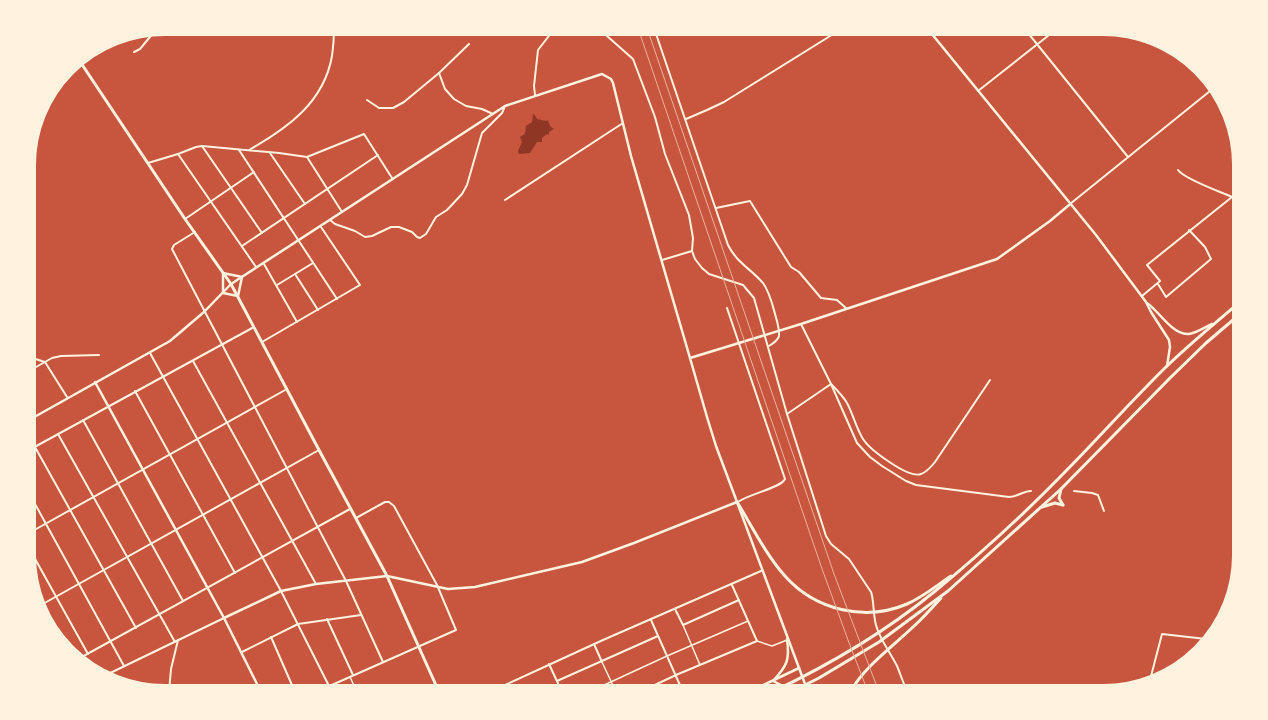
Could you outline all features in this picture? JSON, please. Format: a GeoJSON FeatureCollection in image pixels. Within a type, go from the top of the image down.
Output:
{"type":"FeatureCollection","features":[{"type":"Feature","properties":{"kind":"main road"},"geometry":{"type":"LineString","coordinates":[[82,65],[238,296],[355,519],[387,576],[436,685]]}},
{"type":"Feature","properties":{"kind":"main road"},"geometry":{"type":"LineString","coordinates":[[786,685],[844,654],[907,613],[964,567],[1060,478],[1167,366],[1233,308]]}},
{"type":"Feature","properties":{"kind":"main road"},"geometry":{"type":"LineString","coordinates":[[854,685],[870,666],[915,626],[948,591],[1061,489],[1180,368],[1233,320]]}},
{"type":"Feature","properties":{"kind":"main road"},"geometry":{"type":"LineString","coordinates":[[1040,508],[1055,504],[1063,505],[1059,498],[1061,489]]}},
{"type":"Feature","properties":{"kind":"main road"},"geometry":{"type":"LineString","coordinates":[[736,502],[774,562],[788,579],[797,588],[834,608],[859,612],[881,611],[906,604],[920,598],[964,567]]}},
{"type":"Feature","properties":{"kind":"main road"},"geometry":{"type":"LineString","coordinates":[[805,685],[862,652],[911,619],[948,591]]}},
{"type":"Feature","properties":{"kind":"street"},"geometry":{"type":"LineString","coordinates":[[248,150],[275,135],[301,113],[317,94],[329,69],[334,35]]}},
{"type":"Feature","properties":{"kind":"street"},"geometry":{"type":"LineString","coordinates":[[535,95],[534,86],[538,50],[549,35]]}},
{"type":"Feature","properties":{"kind":"street"},"geometry":{"type":"LineString","coordinates":[[606,35],[633,59],[655,117],[665,154],[686,207],[693,238],[692,251],[698,264],[705,271],[714,276],[743,285],[752,293],[787,414],[826,536],[831,544],[849,559],[873,596],[873,607],[878,632],[897,666],[904,685]]}},
{"type":"Feature","properties":{"kind":"street"},"geometry":{"type":"LineString","coordinates":[[656,35],[725,236],[733,254],[741,264],[759,279],[771,298],[780,334],[778,340],[768,346]]}},
{"type":"Feature","properties":{"kind":"street"},"geometry":{"type":"LineString","coordinates":[[686,119],[724,102],[832,35]]}},
{"type":"Feature","properties":{"kind":"street"},"geometry":{"type":"LineString","coordinates":[[933,35],[1096,235],[1142,296],[1169,340],[1170,347],[1167,366]]}},
{"type":"Feature","properties":{"kind":"street"},"geometry":{"type":"LineString","coordinates":[[1030,35],[1128,157]]}},
{"type":"Feature","properties":{"kind":"street"},"geometry":{"type":"LineString","coordinates":[[978,91],[1049,35]]}},
{"type":"Feature","properties":{"kind":"street"},"geometry":{"type":"LineString","coordinates":[[134,52],[140,49],[151,36]]}},
{"type":"Feature","properties":{"kind":"street"},"geometry":{"type":"LineString","coordinates":[[367,100],[379,108],[392,108],[404,102],[439,73],[469,44]]}},
{"type":"Feature","properties":{"kind":"street"},"geometry":{"type":"LineString","coordinates":[[439,73],[445,89],[454,99],[466,106],[482,109],[493,114]]}},
{"type":"Feature","properties":{"kind":"street"},"geometry":{"type":"LineString","coordinates":[[35,416],[67,397],[174,339],[204,312],[231,284],[321,227],[392,178],[505,106],[602,74],[611,79],[613,83],[631,156],[716,446],[805,685]]}},
{"type":"Feature","properties":{"kind":"street"},"geometry":{"type":"LineString","coordinates":[[690,358],[801,324],[997,259],[1050,221],[1210,91]]}},
{"type":"Feature","properties":{"kind":"street"},"geometry":{"type":"LineString","coordinates":[[330,220],[365,237],[372,236],[391,227],[399,226],[412,232],[420,238],[426,234],[436,217],[447,210],[462,194],[467,185],[482,133],[502,113],[505,106]]}},
{"type":"Feature","properties":{"kind":"street"},"geometry":{"type":"LineString","coordinates":[[505,200],[623,123]]}},
{"type":"Feature","properties":{"kind":"street"},"geometry":{"type":"LineString","coordinates":[[148,164],[202,146],[307,157],[364,134],[392,178]]}},
{"type":"Feature","properties":{"kind":"street"},"geometry":{"type":"LineString","coordinates":[[202,146],[262,233]]}},
{"type":"Feature","properties":{"kind":"street"},"geometry":{"type":"LineString","coordinates":[[239,150],[337,299]]}},
{"type":"Feature","properties":{"kind":"street"},"geometry":{"type":"LineString","coordinates":[[270,152],[305,204]]}},
{"type":"Feature","properties":{"kind":"street"},"geometry":{"type":"LineString","coordinates":[[178,154],[257,268]]}},
{"type":"Feature","properties":{"kind":"street"},"geometry":{"type":"LineString","coordinates":[[242,246],[378,156]]}},
{"type":"Feature","properties":{"kind":"street"},"geometry":{"type":"LineString","coordinates":[[307,157],[342,212]]}},
{"type":"Feature","properties":{"kind":"street"},"geometry":{"type":"LineString","coordinates":[[1178,170],[1185,177],[1232,198],[1189,230],[1147,265],[1160,281],[1158,284],[1166,297],[1211,259],[1205,247],[1189,230]]}},
{"type":"Feature","properties":{"kind":"street"},"geometry":{"type":"LineString","coordinates":[[185,219],[254,172]]}},
{"type":"Feature","properties":{"kind":"street"},"geometry":{"type":"LineString","coordinates":[[716,208],[750,201],[791,267],[799,272],[821,298],[837,300],[847,309]]}},
{"type":"Feature","properties":{"kind":"street"},"geometry":{"type":"LineString","coordinates":[[262,342],[360,286],[321,227]]}},
{"type":"Feature","properties":{"kind":"street"},"geometry":{"type":"LineString","coordinates":[[195,232],[174,245],[172,249],[346,581],[383,662]]}},
{"type":"Feature","properties":{"kind":"street"},"geometry":{"type":"LineString","coordinates":[[662,260],[692,251]]}},
{"type":"Feature","properties":{"kind":"street"},"geometry":{"type":"LineString","coordinates":[[276,285],[313,263]]}},
{"type":"Feature","properties":{"kind":"street"},"geometry":{"type":"LineString","coordinates":[[264,264],[297,322]]}},
{"type":"Feature","properties":{"kind":"street"},"geometry":{"type":"LineString","coordinates":[[222,293],[223,273],[242,277]]}},
{"type":"Feature","properties":{"kind":"street"},"geometry":{"type":"LineString","coordinates":[[295,274],[318,310]]}},
{"type":"Feature","properties":{"kind":"street"},"geometry":{"type":"LineString","coordinates":[[222,293],[238,296],[242,277]]}},
{"type":"Feature","properties":{"kind":"street"},"geometry":{"type":"LineString","coordinates":[[1142,296],[1158,284]]}},
{"type":"Feature","properties":{"kind":"street"},"geometry":{"type":"LineString","coordinates":[[1146,302],[1156,309],[1169,325],[1182,333],[1189,334],[1213,324]]}},
{"type":"Feature","properties":{"kind":"street"},"geometry":{"type":"LineString","coordinates":[[110,673],[281,591],[316,584],[387,576],[448,588],[475,587],[582,562],[611,552],[736,502],[744,497],[781,484],[785,478],[727,308]]}},
{"type":"Feature","properties":{"kind":"street"},"geometry":{"type":"LineString","coordinates":[[801,324],[858,443],[863,450],[882,466],[906,481],[916,485],[1009,497],[1014,497],[1026,491],[1031,491]]}},
{"type":"Feature","properties":{"kind":"street"},"geometry":{"type":"LineString","coordinates":[[136,628],[35,447],[134,391],[193,361],[254,327]]}},
{"type":"Feature","properties":{"kind":"street"},"geometry":{"type":"LineString","coordinates":[[150,352],[263,557],[328,685]]}},
{"type":"Feature","properties":{"kind":"street"},"geometry":{"type":"LineString","coordinates":[[35,367],[61,356],[99,355]]}},
{"type":"Feature","properties":{"kind":"street"},"geometry":{"type":"LineString","coordinates":[[35,360],[45,362],[67,397]]}},
{"type":"Feature","properties":{"kind":"street"},"geometry":{"type":"LineString","coordinates":[[193,361],[316,584]]}},
{"type":"Feature","properties":{"kind":"street"},"geometry":{"type":"LineString","coordinates":[[831,384],[847,403],[863,439],[868,446],[885,460],[904,470],[920,475],[935,462],[990,380]]}},
{"type":"Feature","properties":{"kind":"street"},"geometry":{"type":"LineString","coordinates":[[95,382],[208,588],[258,685]]}},
{"type":"Feature","properties":{"kind":"street"},"geometry":{"type":"LineString","coordinates":[[787,414],[831,384]]}},
{"type":"Feature","properties":{"kind":"street"},"geometry":{"type":"LineString","coordinates":[[35,529],[287,390]]}},
{"type":"Feature","properties":{"kind":"street"},"geometry":{"type":"LineString","coordinates":[[134,391],[235,573]]}},
{"type":"Feature","properties":{"kind":"street"},"geometry":{"type":"LineString","coordinates":[[83,420],[184,601]]}},
{"type":"Feature","properties":{"kind":"street"},"geometry":{"type":"LineString","coordinates":[[58,434],[175,642]]}},
{"type":"Feature","properties":{"kind":"street"},"geometry":{"type":"LineString","coordinates":[[44,602],[319,450]]}},
{"type":"Feature","properties":{"kind":"street"},"geometry":{"type":"LineString","coordinates":[[1074,491],[1098,495],[1104,511]]}},
{"type":"Feature","properties":{"kind":"street"},"geometry":{"type":"LineString","coordinates":[[330,685],[456,630],[437,586],[391,503],[385,502],[355,519]]}},
{"type":"Feature","properties":{"kind":"street"},"geometry":{"type":"LineString","coordinates":[[35,504],[124,666]]}},
{"type":"Feature","properties":{"kind":"street"},"geometry":{"type":"LineString","coordinates":[[84,656],[350,509]]}},
{"type":"Feature","properties":{"kind":"street"},"geometry":{"type":"LineString","coordinates":[[35,559],[88,654]]}},
{"type":"Feature","properties":{"kind":"street"},"geometry":{"type":"LineString","coordinates":[[505,685],[594,644],[762,571]]}},
{"type":"Feature","properties":{"kind":"street"},"geometry":{"type":"LineString","coordinates":[[732,585],[757,640],[772,646],[787,639]]}},
{"type":"Feature","properties":{"kind":"street"},"geometry":{"type":"LineString","coordinates":[[683,625],[739,600]]}},
{"type":"Feature","properties":{"kind":"street"},"geometry":{"type":"LineString","coordinates":[[675,609],[700,664]]}},
{"type":"Feature","properties":{"kind":"street"},"geometry":{"type":"LineString","coordinates":[[242,652],[298,624],[361,615]]}},
{"type":"Feature","properties":{"kind":"street"},"geometry":{"type":"LineString","coordinates":[[327,620],[353,675]]}},
{"type":"Feature","properties":{"kind":"street"},"geometry":{"type":"LineString","coordinates":[[650,620],[680,685]]}},
{"type":"Feature","properties":{"kind":"street"},"geometry":{"type":"LineString","coordinates":[[605,685],[691,645],[748,621]]}},
{"type":"Feature","properties":{"kind":"street"},"geometry":{"type":"LineString","coordinates":[[1151,676],[1162,634],[1202,639]]}},
{"type":"Feature","properties":{"kind":"street"},"geometry":{"type":"LineString","coordinates":[[557,681],[658,636]]}},
{"type":"Feature","properties":{"kind":"street"},"geometry":{"type":"LineString","coordinates":[[271,637],[292,685]]}},
{"type":"Feature","properties":{"kind":"street"},"geometry":{"type":"LineString","coordinates":[[773,681],[782,671],[788,660],[789,652],[787,639]]}},
{"type":"Feature","properties":{"kind":"street"},"geometry":{"type":"LineString","coordinates":[[170,685],[171,669],[178,640]]}},
{"type":"Feature","properties":{"kind":"street"},"geometry":{"type":"LineString","coordinates":[[655,685],[757,640]]}},
{"type":"Feature","properties":{"kind":"street"},"geometry":{"type":"LineString","coordinates":[[594,644],[612,685]]}},
{"type":"Feature","properties":{"kind":"street"},"geometry":{"type":"LineString","coordinates":[[549,664],[559,685]]}},
{"type":"Feature","properties":{"kind":"street"},"geometry":{"type":"LineString","coordinates":[[764,685],[799,668]]}},
{"type":"Feature","properties":{"kind":"street"},"geometry":{"type":"LineString","coordinates":[[350,677],[354,685]]}},
{"type":"Feature","properties":{"kind":"street"},"geometry":{"type":"LineString","coordinates":[[773,681],[781,685]]}},
{"type":"Feature","properties":{"kind":"shaded area"},"geometry":{"type":"Polygon","coordinates":[[[533,114],[537,119],[548,120],[550,126],[554,129],[549,132],[549,135],[547,134],[542,138],[542,142],[537,142],[530,153],[519,154],[518,151],[522,142],[520,137],[525,134],[526,126],[532,122],[533,114]]]}},
{"type":"Feature","properties":{"kind":"railway"},"geometry":{"type":"LineString","coordinates":[[640,35],[821,566],[865,685]]}},
{"type":"Feature","properties":{"kind":"railway"},"geometry":{"type":"LineString","coordinates":[[649,35],[834,574],[876,685]]}}]}
